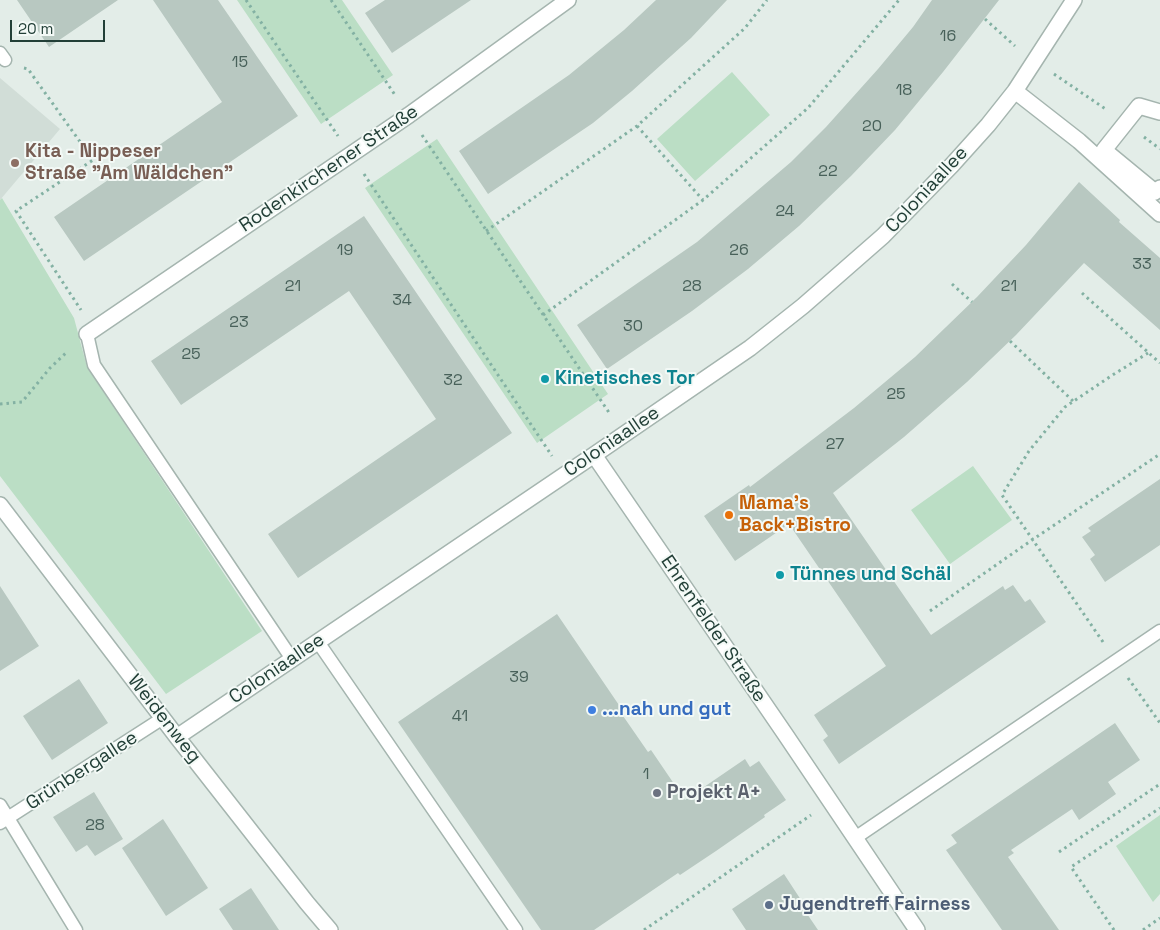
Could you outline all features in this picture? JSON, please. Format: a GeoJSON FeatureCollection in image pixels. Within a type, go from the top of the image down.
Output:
{"type":"FeatureCollection","features":[{"type":"Feature","properties":{"kind":"street","name":"Rodenkirchener Straße"},"geometry":{"type":"LineString","coordinates":[[91,332],[409,115],[568,0]]}},
{"type":"Feature","properties":{"kind":"street","name":"Coloniaallee"},"geometry":{"type":"LineString","coordinates":[[177,737],[750,348],[803,306],[876,243],[988,125],[1015,91],[1074,0]]}},
{"type":"Feature","properties":{"kind":"street"},"geometry":{"type":"LineString","coordinates":[[1015,91],[1079,141],[1160,214]]}},
{"type":"Feature","properties":{"kind":"street"},"geometry":{"type":"LineString","coordinates":[[1160,112],[1138,106],[1104,150],[1155,192],[1160,188]]}},
{"type":"Feature","properties":{"kind":"street","name":"Ehrenfelder Straße"},"geometry":{"type":"LineString","coordinates":[[594,455],[917,930]]}},
{"type":"Feature","properties":{"kind":"street","name":"Weidenweg"},"geometry":{"type":"LineString","coordinates":[[0,505],[177,737],[330,930]]}},
{"type":"Feature","properties":{"kind":"lane"},"geometry":{"type":"LineString","coordinates":[[91,332],[94,365],[292,659]]}},
{"type":"Feature","properties":{"kind":"lane"},"geometry":{"type":"LineString","coordinates":[[854,838],[1160,631]]}},
{"type":"Feature","properties":{"kind":"lane"},"geometry":{"type":"LineString","coordinates":[[318,642],[516,930]]}},
{"type":"Feature","properties":{"kind":"lane","name":"Grünbergallee"},"geometry":{"type":"LineString","coordinates":[[4,821],[163,718]]}},
{"type":"Feature","properties":{"kind":"lane"},"geometry":{"type":"LineString","coordinates":[[0,805],[4,821],[76,930]]}},
{"type":"Feature","properties":{"kind":"path"},"geometry":{"type":"LineString","coordinates":[[246,0],[564,475]]}},
{"type":"Feature","properties":{"kind":"path"},"geometry":{"type":"LineString","coordinates":[[331,0],[624,434]]}},
{"type":"Feature","properties":{"kind":"path"},"geometry":{"type":"LineString","coordinates":[[486,231],[637,126],[745,28],[767,0]]}},
{"type":"Feature","properties":{"kind":"path"},"geometry":{"type":"LineString","coordinates":[[543,315],[703,200],[808,108],[899,0]]}},
{"type":"Feature","properties":{"kind":"path"},"geometry":{"type":"LineString","coordinates":[[985,19],[1017,48],[1160,149]]}},
{"type":"Feature","properties":{"kind":"path"},"geometry":{"type":"LineString","coordinates":[[0,404],[22,402],[50,368],[91,332],[16,211],[93,160],[28,69],[2,57]]}},
{"type":"Feature","properties":{"kind":"path"},"geometry":{"type":"LineString","coordinates":[[637,126],[703,200]]}},
{"type":"Feature","properties":{"kind":"path"},"geometry":{"type":"LineString","coordinates":[[952,284],[972,302]]}},
{"type":"Feature","properties":{"kind":"path"},"geometry":{"type":"LineString","coordinates":[[1082,293],[1160,363]]}},
{"type":"Feature","properties":{"kind":"path"},"geometry":{"type":"LineString","coordinates":[[1010,341],[1073,402]]}},
{"type":"Feature","properties":{"kind":"path"},"geometry":{"type":"LineString","coordinates":[[1148,353],[1065,407],[1030,451],[1002,495],[1160,724]]}},
{"type":"Feature","properties":{"kind":"path"},"geometry":{"type":"LineString","coordinates":[[930,611],[1160,454]]}},
{"type":"Feature","properties":{"kind":"path"},"geometry":{"type":"LineString","coordinates":[[1059,852],[1160,784]]}},
{"type":"Feature","properties":{"kind":"path"},"geometry":{"type":"LineString","coordinates":[[644,930],[830,802]]}},
{"type":"Feature","properties":{"kind":"path"},"geometry":{"type":"LineString","coordinates":[[1114,930],[1071,867],[1160,808]]}},
{"type":"Feature","properties":{"kind":"path"},"geometry":{"type":"LineString","coordinates":[[1143,930],[1160,918]]}},
{"type":"Feature","properties":{"kind":"shaded area","name":"Kita - Nippeser Straße \"Am Wäldchen\""},"geometry":{"type":"Polygon","coordinates":[[[0,78],[60,129],[0,200],[0,78]]]}},
{"type":"Feature","properties":{"kind":"green space"},"geometry":{"type":"Polygon","coordinates":[[[237,0],[342,0],[393,75],[321,124],[237,0]]]}},
{"type":"Feature","properties":{"kind":"green space"},"geometry":{"type":"Polygon","coordinates":[[[732,72],[770,115],[695,181],[657,139],[732,72]]]}},
{"type":"Feature","properties":{"kind":"green space"},"geometry":{"type":"Polygon","coordinates":[[[437,139],[608,394],[537,443],[365,188],[437,139]]]}},
{"type":"Feature","properties":{"kind":"green space"},"geometry":{"type":"Polygon","coordinates":[[[2,198],[74,318],[87,367],[262,631],[166,694],[0,476],[0,200],[2,198]]]}},
{"type":"Feature","properties":{"kind":"green space"},"geometry":{"type":"Polygon","coordinates":[[[973,466],[1012,520],[950,564],[911,510],[973,466]]]}},
{"type":"Feature","properties":{"kind":"green space"},"geometry":{"type":"Polygon","coordinates":[[[1160,815],[1160,894],[1153,902],[1116,846],[1160,815]]]}},
{"type":"Feature","properties":{"kind":"building"},"geometry":{"type":"Polygon","coordinates":[[[17,0],[118,0],[49,47],[17,0]]]}},
{"type":"Feature","properties":{"kind":"building"},"geometry":{"type":"Polygon","coordinates":[[[153,0],[218,0],[298,116],[84,261],[54,217],[222,102],[153,0]]]}},
{"type":"Feature","properties":{"kind":"building"},"geometry":{"type":"Polygon","coordinates":[[[385,0],[471,0],[392,53],[365,13],[385,0]]]}},
{"type":"Feature","properties":{"kind":"building"},"geometry":{"type":"Polygon","coordinates":[[[656,0],[727,0],[691,38],[593,123],[488,194],[459,151],[569,75],[624,30],[656,0]]]}},
{"type":"Feature","properties":{"kind":"building"},"geometry":{"type":"Polygon","coordinates":[[[932,0],[999,0],[895,130],[799,226],[748,269],[692,311],[607,369],[577,325],[697,242],[791,162],[826,127],[878,69],[913,27],[932,0]]]}},
{"type":"Feature","properties":{"kind":"building"},"geometry":{"type":"Polygon","coordinates":[[[1079,182],[1120,220],[1119,222],[1160,258],[1160,330],[1084,263],[1016,335],[967,382],[904,437],[833,493],[931,635],[1003,586],[1005,590],[1013,585],[1025,602],[1030,599],[1046,622],[839,764],[823,740],[828,736],[814,715],[886,666],[789,524],[735,561],[704,516],[749,485],[750,487],[854,408],[915,357],[977,297],[1026,245],[1079,182]]]}},
{"type":"Feature","properties":{"kind":"building"},"geometry":{"type":"Polygon","coordinates":[[[364,216],[512,433],[298,578],[268,534],[436,419],[349,291],[181,405],[151,361],[364,216]]]}},
{"type":"Feature","properties":{"kind":"building"},"geometry":{"type":"Polygon","coordinates":[[[1160,479],[1160,545],[1105,582],[1090,559],[1095,555],[1082,537],[1091,531],[1088,528],[1160,479]]]}},
{"type":"Feature","properties":{"kind":"building"},"geometry":{"type":"Polygon","coordinates":[[[0,586],[39,646],[0,671],[0,586]]]}},
{"type":"Feature","properties":{"kind":"building"},"geometry":{"type":"Polygon","coordinates":[[[557,614],[623,711],[621,713],[648,752],[651,750],[685,800],[745,759],[750,767],[759,761],[786,800],[716,851],[680,875],[678,873],[594,930],[541,930],[398,722],[557,614]]]}},
{"type":"Feature","properties":{"kind":"building"},"geometry":{"type":"Polygon","coordinates":[[[79,679],[108,723],[52,760],[23,716],[79,679]]]}},
{"type":"Feature","properties":{"kind":"building"},"geometry":{"type":"Polygon","coordinates":[[[1115,723],[1140,760],[1108,782],[1116,794],[1079,820],[1072,809],[1011,850],[1014,853],[1008,857],[1059,930],[1002,930],[946,850],[957,843],[951,835],[1115,723]]]}},
{"type":"Feature","properties":{"kind":"building"},"geometry":{"type":"Polygon","coordinates":[[[94,792],[123,839],[95,856],[87,845],[76,852],[53,817],[94,792]]]}},
{"type":"Feature","properties":{"kind":"building"},"geometry":{"type":"Polygon","coordinates":[[[163,819],[208,888],[166,916],[122,848],[163,819]]]}},
{"type":"Feature","properties":{"kind":"building","name":"Jugendtreff Fairness"},"geometry":{"type":"Polygon","coordinates":[[[784,874],[801,900],[799,902],[818,930],[746,930],[732,909],[784,874]]]}},
{"type":"Feature","properties":{"kind":"building"},"geometry":{"type":"Polygon","coordinates":[[[251,888],[279,930],[233,930],[219,909],[251,888]]]}},
{"type":"Feature","properties":{"kind":"place","name":"Kita - Nippeser Straße \"Am Wäldchen\""},"geometry":{"type":"Point","coordinates":[15,163]}},
{"type":"Feature","properties":{"kind":"place","name":"Kinetisches Tor"},"geometry":{"type":"Point","coordinates":[545,379]}},
{"type":"Feature","properties":{"kind":"place","name":"Mama's Back+Bistro"},"geometry":{"type":"Point","coordinates":[729,515]}},
{"type":"Feature","properties":{"kind":"place","name":"Tünnes und Schäl"},"geometry":{"type":"Point","coordinates":[780,575]}},
{"type":"Feature","properties":{"kind":"place","name":"...nah und gut"},"geometry":{"type":"Point","coordinates":[592,710]}},
{"type":"Feature","properties":{"kind":"place","name":"Projekt A+"},"geometry":{"type":"Point","coordinates":[657,793]}},
{"type":"Feature","properties":{"kind":"place","name":"Jugendtreff Fairness"},"geometry":{"type":"Point","coordinates":[769,905]}}]}
